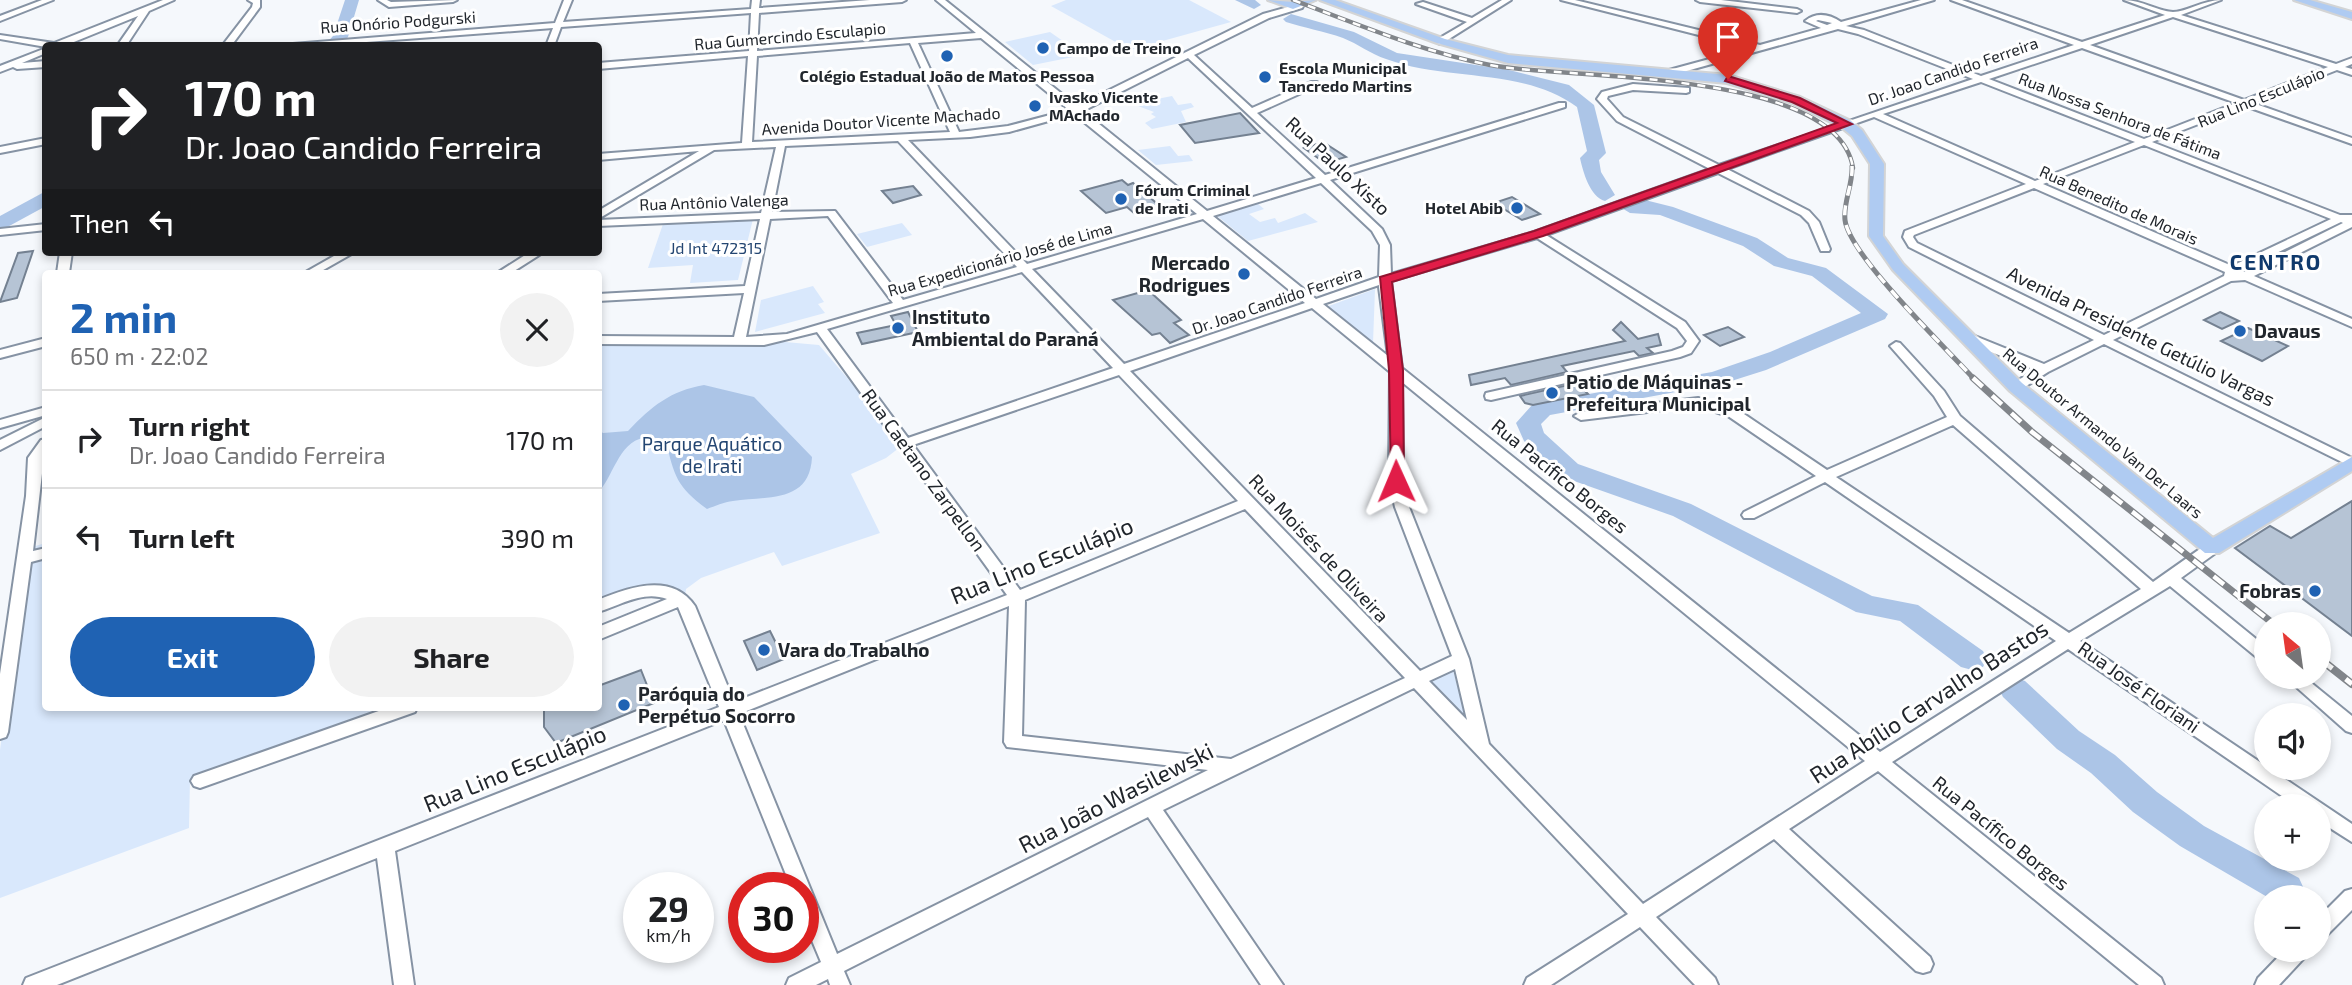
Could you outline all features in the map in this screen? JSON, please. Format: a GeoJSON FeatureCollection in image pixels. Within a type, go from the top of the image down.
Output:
{"type":"FeatureCollection","features":[{"type":"Feature","properties":{"kind":"main road"},"geometry":{"type":"LineString","coordinates":[[2298,0],[2352,16]]}},
{"type":"Feature","properties":{"kind":"main road","name":"Rua Doutor Armando Van Der Laars"},"geometry":{"type":"LineString","coordinates":[[1273,2],[1330,2],[1441,41],[1527,63],[1672,72],[1746,83],[1822,110],[1857,133],[1877,164],[1876,236],[1898,267],[2016,387],[2212,548]]}},
{"type":"Feature","properties":{"kind":"main road","name":"Rua Abílio Carvalho Bastos"},"geometry":{"type":"LineString","coordinates":[[2212,548],[2352,463]]}},
{"type":"Feature","properties":{"kind":"street"},"geometry":{"type":"LineString","coordinates":[[0,19],[49,0]]}},
{"type":"Feature","properties":{"kind":"street"},"geometry":{"type":"LineString","coordinates":[[65,42],[170,0]]}},
{"type":"Feature","properties":{"kind":"street"},"geometry":{"type":"LineString","coordinates":[[382,0],[389,5],[453,0]]}},
{"type":"Feature","properties":{"kind":"street"},"geometry":{"type":"LineString","coordinates":[[552,42],[568,0]]}},
{"type":"Feature","properties":{"kind":"street"},"geometry":{"type":"LineString","coordinates":[[747,145],[757,0]]}},
{"type":"Feature","properties":{"kind":"street","name":"Rua Onório Podgurski"},"geometry":{"type":"LineString","coordinates":[[315,42],[902,0]]}},
{"type":"Feature","properties":{"kind":"street","name":"Rua Pacífico Borges"},"geometry":{"type":"LineString","coordinates":[[940,0],[1311,304],[1879,760],[2154,985]]}},
{"type":"Feature","properties":{"kind":"street"},"geometry":{"type":"LineString","coordinates":[[1441,41],[1507,0]]}},
{"type":"Feature","properties":{"kind":"street"},"geometry":{"type":"LineString","coordinates":[[1565,0],[1762,48]]}},
{"type":"Feature","properties":{"kind":"street"},"geometry":{"type":"LineString","coordinates":[[1700,0],[1797,11]]}},
{"type":"Feature","properties":{"kind":"street"},"geometry":{"type":"LineString","coordinates":[[1793,0],[1797,11],[1809,22],[1812,35]]}},
{"type":"Feature","properties":{"kind":"street","name":"Rua Nossa Senhora de Fátima"},"geometry":{"type":"LineString","coordinates":[[1793,0],[1834,23],[2349,219]]}},
{"type":"Feature","properties":{"kind":"street"},"geometry":{"type":"LineString","coordinates":[[1809,22],[1812,18],[1834,23],[1858,21],[1930,0]]}},
{"type":"Feature","properties":{"kind":"street"},"geometry":{"type":"LineString","coordinates":[[1955,0],[2352,141]]}},
{"type":"Feature","properties":{"kind":"street"},"geometry":{"type":"LineString","coordinates":[[2128,0],[2352,72]]}},
{"type":"Feature","properties":{"kind":"street","name":"Dr. Joao Candido Ferreira"},"geometry":{"type":"LineString","coordinates":[[904,444],[1385,279],[1538,234],[1874,114],[2217,0]]}},
{"type":"Feature","properties":{"kind":"street","name":"Avenida Doutor Vicente Machado"},"geometry":{"type":"LineString","coordinates":[[1266,16],[1273,2]]}},
{"type":"Feature","properties":{"kind":"street"},"geometry":{"type":"LineString","coordinates":[[229,42],[254,3]]}},
{"type":"Feature","properties":{"kind":"street","name":"Avenida Doutor Vicente Machado"},"geometry":{"type":"LineString","coordinates":[[602,157],[747,145],[956,135],[1009,129],[1075,111],[1266,16],[1305,3]]}},
{"type":"Feature","properties":{"kind":"street"},"geometry":{"type":"LineString","coordinates":[[1420,4],[1473,21]]}},
{"type":"Feature","properties":{"kind":"street"},"geometry":{"type":"LineString","coordinates":[[124,42],[146,10]]}},
{"type":"Feature","properties":{"kind":"street"},"geometry":{"type":"LineString","coordinates":[[1672,72],[1812,35],[1834,23]]}},
{"type":"Feature","properties":{"kind":"street","name":"Rua Gumercindo Esculapio"},"geometry":{"type":"LineString","coordinates":[[602,66],[984,35]]}},
{"type":"Feature","properties":{"kind":"street"},"geometry":{"type":"LineString","coordinates":[[0,37],[42,44]]}},
{"type":"Feature","properties":{"kind":"street"},"geometry":{"type":"LineString","coordinates":[[913,40],[956,135]]}},
{"type":"Feature","properties":{"kind":"street"},"geometry":{"type":"LineString","coordinates":[[2,69],[42,52]]}},
{"type":"Feature","properties":{"kind":"street","name":"Rua Paulo Xisto"},"geometry":{"type":"LineString","coordinates":[[1188,54],[1377,229],[1385,245],[1385,279],[1396,370],[1396,481],[1402,507],[1461,659],[1481,746]]}},
{"type":"Feature","properties":{"kind":"street","name":"Rua Lino Esculápio"},"geometry":{"type":"LineString","coordinates":[[1913,245],[1908,237],[1909,233],[2352,61]]}},
{"type":"Feature","properties":{"kind":"street"},"geometry":{"type":"LineString","coordinates":[[2,69],[42,64]]}},
{"type":"Feature","properties":{"kind":"street"},"geometry":{"type":"LineString","coordinates":[[1251,112],[1314,84]]}},
{"type":"Feature","properties":{"kind":"street"},"geometry":{"type":"LineString","coordinates":[[1686,90],[1633,87],[1605,94],[1602,99],[1620,119],[1805,213],[1814,222],[1825,249]]}},
{"type":"Feature","properties":{"kind":"street","name":"Rua Expedicionário José de Lima"},"geometry":{"type":"LineString","coordinates":[[602,340],[764,341],[820,328],[1562,105]]}},
{"type":"Feature","properties":{"kind":"street","name":"Rua Benedito de Morais"},"geometry":{"type":"LineString","coordinates":[[1874,114],[2230,274]]}},
{"type":"Feature","properties":{"kind":"street","name":"Rua Moisés de Oliveira"},"geometry":{"type":"LineString","coordinates":[[901,138],[1708,985]]}},
{"type":"Feature","properties":{"kind":"street"},"geometry":{"type":"LineString","coordinates":[[0,150],[42,142]]}},
{"type":"Feature","properties":{"kind":"street"},"geometry":{"type":"LineString","coordinates":[[739,341],[768,216],[780,144]]}},
{"type":"Feature","properties":{"kind":"street"},"geometry":{"type":"LineString","coordinates":[[602,213],[715,147]]}},
{"type":"Feature","properties":{"kind":"street","name":"Rua Antônio Valenga"},"geometry":{"type":"LineString","coordinates":[[602,223],[831,213],[900,304]]}},
{"type":"Feature","properties":{"kind":"street"},"geometry":{"type":"LineString","coordinates":[[2016,387],[2045,369],[2107,340],[2230,274],[2349,219]]}},
{"type":"Feature","properties":{"kind":"street"},"geometry":{"type":"LineString","coordinates":[[2244,277],[2349,219]]}},
{"type":"Feature","properties":{"kind":"street"},"geometry":{"type":"LineString","coordinates":[[1,232],[42,227]]}},
{"type":"Feature","properties":{"kind":"street"},"geometry":{"type":"LineString","coordinates":[[1491,396],[1687,350],[1693,341],[1689,332],[1669,317],[1538,234]]}},
{"type":"Feature","properties":{"kind":"street","name":"Avenida Presidente Getúlio Vargas"},"geometry":{"type":"LineString","coordinates":[[1913,245],[2352,463]]}},
{"type":"Feature","properties":{"kind":"street"},"geometry":{"type":"LineString","coordinates":[[316,270],[342,256]]}},
{"type":"Feature","properties":{"kind":"street"},"geometry":{"type":"LineString","coordinates":[[508,270],[531,256]]}},
{"type":"Feature","properties":{"kind":"street"},"geometry":{"type":"LineString","coordinates":[[2230,274],[2244,277],[2352,323]]}},
{"type":"Feature","properties":{"kind":"street"},"geometry":{"type":"LineString","coordinates":[[602,298],[750,289]]}},
{"type":"Feature","properties":{"kind":"street","name":"Rua Caetano Zarpellon"},"geometry":{"type":"LineString","coordinates":[[820,328],[1017,597]]}},
{"type":"Feature","properties":{"kind":"street"},"geometry":{"type":"LineString","coordinates":[[1966,337],[2045,369]]}},
{"type":"Feature","properties":{"kind":"street"},"geometry":{"type":"LineString","coordinates":[[0,354],[42,343]]}},
{"type":"Feature","properties":{"kind":"street"},"geometry":{"type":"LineString","coordinates":[[1896,346],[1939,394],[1955,419],[2151,590]]}},
{"type":"Feature","properties":{"kind":"street","name":"Rua José Floriani"},"geometry":{"type":"LineString","coordinates":[[1581,416],[1698,402],[1733,413],[2071,640],[2293,794]]}},
{"type":"Feature","properties":{"kind":"street"},"geometry":{"type":"LineString","coordinates":[[1749,514],[1826,476],[1955,419]]}},
{"type":"Feature","properties":{"kind":"street"},"geometry":{"type":"LineString","coordinates":[[0,424],[42,429]]}},
{"type":"Feature","properties":{"kind":"street"},"geometry":{"type":"LineString","coordinates":[[0,448],[42,430]]}},
{"type":"Feature","properties":{"kind":"street"},"geometry":{"type":"LineString","coordinates":[[0,732],[23,559],[41,467],[34,458],[42,437]]}},
{"type":"Feature","properties":{"kind":"street","name":"Rua Lino Esculápio"},"geometry":{"type":"LineString","coordinates":[[33,985],[727,709],[1017,597],[1248,502]]}},
{"type":"Feature","properties":{"kind":"street","name":"Rua Abílio Carvalho Bastos"},"geometry":{"type":"LineString","coordinates":[[1534,985],[1777,830],[1879,760],[2171,578],[2212,548]]}},
{"type":"Feature","properties":{"kind":"street"},"geometry":{"type":"LineString","coordinates":[[23,559],[42,554]]}},
{"type":"Feature","properties":{"kind":"street"},"geometry":{"type":"LineString","coordinates":[[2171,578],[2254,646]]}},
{"type":"Feature","properties":{"kind":"street"},"geometry":{"type":"LineString","coordinates":[[602,605],[629,594],[667,589],[687,606],[794,872]]}},
{"type":"Feature","properties":{"kind":"street"},"geometry":{"type":"LineString","coordinates":[[1017,597],[1013,742],[1233,766]]}},
{"type":"Feature","properties":{"kind":"street"},"geometry":{"type":"LineString","coordinates":[[602,632],[681,599]]}},
{"type":"Feature","properties":{"kind":"street","name":"Rua João Wasilewski"},"geometry":{"type":"LineString","coordinates":[[796,985],[836,976],[1233,766],[1461,659]]}},
{"type":"Feature","properties":{"kind":"street"},"geometry":{"type":"LineString","coordinates":[[2308,690],[2352,726]]}},
{"type":"Feature","properties":{"kind":"street"},"geometry":{"type":"LineString","coordinates":[[200,781],[398,711]]}},
{"type":"Feature","properties":{"kind":"street"},"geometry":{"type":"LineString","coordinates":[[1152,808],[1273,985]]}},
{"type":"Feature","properties":{"kind":"street"},"geometry":{"type":"LineString","coordinates":[[2331,819],[2352,834]]}},
{"type":"Feature","properties":{"kind":"street"},"geometry":{"type":"LineString","coordinates":[[1777,830],[1923,964]]}},
{"type":"Feature","properties":{"kind":"street"},"geometry":{"type":"LineString","coordinates":[[385,845],[404,985]]}},
{"type":"Feature","properties":{"kind":"street"},"geometry":{"type":"LineString","coordinates":[[2331,918],[2352,897]]}},
{"type":"Feature","properties":{"kind":"street"},"geometry":{"type":"LineString","coordinates":[[819,934],[836,976]]}},
{"type":"Feature","properties":{"kind":"street"},"geometry":{"type":"LineString","coordinates":[[2265,985],[2287,962]]}},
{"type":"Feature","properties":{"kind":"green space"},"geometry":{"type":"Polygon","coordinates":[[[1066,0],[1189,0],[1231,22],[1130,50],[1051,6],[1066,0]]]}},
{"type":"Feature","properties":{"kind":"green space","name":"Campo de Treino"},"geometry":{"type":"Polygon","coordinates":[[[1050,32],[1083,55],[1033,65],[1005,42],[1050,32]]]}},
{"type":"Feature","properties":{"kind":"green space"},"geometry":{"type":"Polygon","coordinates":[[[1172,96],[1178,105],[1191,103],[1194,107],[1181,111],[1186,122],[1152,129],[1145,123],[1156,117],[1151,114],[1154,112],[1138,106],[1147,101],[1172,96]]]}},
{"type":"Feature","properties":{"kind":"green space"},"geometry":{"type":"Polygon","coordinates":[[[1170,146],[1178,156],[1189,155],[1193,161],[1156,165],[1138,150],[1170,146]]]}},
{"type":"Feature","properties":{"kind":"green space"},"geometry":{"type":"Polygon","coordinates":[[[1257,203],[1264,209],[1249,214],[1260,222],[1275,218],[1278,223],[1305,213],[1318,222],[1248,241],[1216,215],[1257,203]]]}},
{"type":"Feature","properties":{"kind":"green space","name":"Jd Int 472315"},"geometry":{"type":"Polygon","coordinates":[[[753,219],[738,280],[690,283],[693,265],[648,268],[663,224],[753,219]]]}},
{"type":"Feature","properties":{"kind":"green space"},"geometry":{"type":"Polygon","coordinates":[[[902,223],[912,235],[867,247],[857,234],[902,223]]]}},
{"type":"Feature","properties":{"kind":"green space"},"geometry":{"type":"Polygon","coordinates":[[[813,286],[824,302],[818,304],[825,313],[755,332],[761,300],[813,286]]]}},
{"type":"Feature","properties":{"kind":"green space"},"geometry":{"type":"Polygon","coordinates":[[[1375,289],[1373,343],[1326,307],[1375,289]]]}},
{"type":"Feature","properties":{"kind":"green space","name":"Parque Aquático de Irati"},"geometry":{"type":"Polygon","coordinates":[[[785,342],[819,345],[904,444],[886,458],[851,474],[880,533],[782,566],[774,552],[701,578],[686,589],[684,604],[665,589],[655,586],[633,587],[602,597],[602,343],[785,342]]]}},
{"type":"Feature","properties":{"kind":"green space"},"geometry":{"type":"Polygon","coordinates":[[[42,544],[42,711],[375,711],[190,779],[189,828],[0,898],[0,750],[26,549],[42,544]]]}},
{"type":"Feature","properties":{"kind":"green space"},"geometry":{"type":"Polygon","coordinates":[[[1453,670],[1468,724],[1428,681],[1453,670]]]}},
{"type":"Feature","properties":{"kind":"shaded area"},"geometry":{"type":"Polygon","coordinates":[[[704,385],[754,397],[812,457],[804,483],[785,494],[730,502],[707,509],[689,494],[678,480],[666,441],[651,438],[630,444],[602,488],[602,432],[628,431],[662,401],[704,385]]]}},
{"type":"Feature","properties":{"kind":"building"},"geometry":{"type":"Polygon","coordinates":[[[1240,113],[1259,133],[1195,143],[1180,125],[1240,113]]]}},
{"type":"Feature","properties":{"kind":"building"},"geometry":{"type":"Polygon","coordinates":[[[1323,142],[1346,157],[1325,163],[1304,148],[1323,142]]]}},
{"type":"Feature","properties":{"kind":"building","name":"Fórum Criminal de Irati"},"geometry":{"type":"Polygon","coordinates":[[[1122,180],[1128,185],[1133,183],[1161,207],[1135,214],[1127,207],[1106,213],[1081,191],[1122,180]]]}},
{"type":"Feature","properties":{"kind":"building"},"geometry":{"type":"Polygon","coordinates":[[[913,186],[921,195],[893,203],[882,191],[913,186]]]}},
{"type":"Feature","properties":{"kind":"building","name":"Hotel Abib"},"geometry":{"type":"Polygon","coordinates":[[[1512,197],[1540,214],[1522,220],[1494,203],[1512,197]]]}},
{"type":"Feature","properties":{"kind":"building"},"geometry":{"type":"Polygon","coordinates":[[[33,251],[17,298],[0,302],[18,253],[33,251]]]}},
{"type":"Feature","properties":{"kind":"building"},"geometry":{"type":"Polygon","coordinates":[[[1148,290],[1181,320],[1174,323],[1189,335],[1170,343],[1160,333],[1152,335],[1113,300],[1148,290]]]}},
{"type":"Feature","properties":{"kind":"building","name":"Instituto Ambiental do Paraná"},"geometry":{"type":"Polygon","coordinates":[[[908,312],[918,332],[862,344],[857,333],[896,325],[891,316],[908,312]]]}},
{"type":"Feature","properties":{"kind":"building"},"geometry":{"type":"Polygon","coordinates":[[[2220,312],[2239,321],[2222,329],[2204,320],[2220,312]]]}},
{"type":"Feature","properties":{"kind":"building"},"geometry":{"type":"Polygon","coordinates":[[[1621,322],[1638,339],[1658,334],[1661,345],[1647,348],[1653,353],[1639,356],[1634,351],[1562,366],[1567,372],[1511,385],[1505,378],[1471,385],[1469,375],[1625,341],[1613,330],[1621,322]]]}},
{"type":"Feature","properties":{"kind":"building","name":"Patio de Máquinas - Prefeitura Municipal"},"geometry":{"type":"Polygon","coordinates":[[[1728,327],[1744,337],[1720,346],[1704,335],[1728,327]]]}},
{"type":"Feature","properties":{"kind":"building","name":"Davaus"},"geometry":{"type":"Polygon","coordinates":[[[2248,328],[2288,346],[2262,361],[2221,341],[2248,328]]]}},
{"type":"Feature","properties":{"kind":"building","name":"Patio de Máquinas - Prefeitura Municipal"},"geometry":{"type":"Polygon","coordinates":[[[1577,383],[1588,394],[1533,405],[1525,403],[1520,396],[1577,383]]]}},
{"type":"Feature","properties":{"kind":"building"},"geometry":{"type":"Polygon","coordinates":[[[2352,501],[2352,636],[2331,620],[2331,612],[2320,612],[2235,548],[2270,526],[2291,538],[2352,501]]]}},
{"type":"Feature","properties":{"kind":"building","name":"Vara do Trabalho"},"geometry":{"type":"Polygon","coordinates":[[[770,631],[784,659],[757,670],[744,641],[770,631]]]}},
{"type":"Feature","properties":{"kind":"building","name":"Paróquia do Perpétuo Socorro"},"geometry":{"type":"Polygon","coordinates":[[[641,670],[654,703],[556,743],[544,727],[544,711],[602,711],[602,685],[641,670]]]}},
{"type":"Feature","properties":{"kind":"waterway"},"geometry":{"type":"LineString","coordinates":[[336,42],[340,37],[352,0]]}},
{"type":"Feature","properties":{"kind":"waterway"},"geometry":{"type":"LineString","coordinates":[[1242,0],[1254,5]]}},
{"type":"Feature","properties":{"kind":"waterway"},"geometry":{"type":"LineString","coordinates":[[1291,19],[1348,35],[1392,56],[1425,64],[1509,75],[1563,89],[1585,105],[1597,153],[1589,158],[1592,172],[1605,195]]}},
{"type":"Feature","properties":{"kind":"waterway"},"geometry":{"type":"LineString","coordinates":[[0,225],[42,199]]}},
{"type":"Feature","properties":{"kind":"waterway"},"geometry":{"type":"LineString","coordinates":[[1630,207],[1645,206],[1666,211],[1750,242],[1781,262],[1819,272],[1877,314],[1778,357],[1717,378],[1542,409],[1528,423],[1533,436],[1569,470],[1682,510],[1866,605],[1908,612],[1943,635],[1972,659]]}},
{"type":"Feature","properties":{"kind":"waterway"},"geometry":{"type":"LineString","coordinates":[[2014,689],[2068,740],[2103,764],[2145,802],[2192,836],[2279,885]]}},
{"type":"Feature","properties":{"kind":"railway"},"geometry":{"type":"LineString","coordinates":[[1293,0],[1415,45],[1490,65],[1634,78],[1752,95],[1801,112],[1836,135],[1852,166]]}},
{"type":"Feature","properties":{"kind":"railway"},"geometry":{"type":"LineString","coordinates":[[1852,166],[1845,213],[1851,236],[1881,278],[1974,379]]}},
{"type":"Feature","properties":{"kind":"railway"},"geometry":{"type":"LineString","coordinates":[[1974,379],[2032,432],[2259,612]]}},
{"type":"Feature","properties":{"kind":"railway"},"geometry":{"type":"LineString","coordinates":[[2331,667],[2352,684]]}},
{"type":"Feature","properties":{"kind":"place","name":"Campo de Treino"},"geometry":{"type":"Point","coordinates":[1043,48]}},
{"type":"Feature","properties":{"kind":"place","name":"Colégio Estadual João de Matos Pessoa"},"geometry":{"type":"Point","coordinates":[947,56]}},
{"type":"Feature","properties":{"kind":"place","name":"Escola Municipal Tancredo Martins"},"geometry":{"type":"Point","coordinates":[1265,77]}},
{"type":"Feature","properties":{"kind":"place","name":"Ivasko Vicente MAchado"},"geometry":{"type":"Point","coordinates":[1035,106]}},
{"type":"Feature","properties":{"kind":"place","name":"Fórum Criminal de Irati"},"geometry":{"type":"Point","coordinates":[1121,199]}},
{"type":"Feature","properties":{"kind":"place","name":"Hotel Abib"},"geometry":{"type":"Point","coordinates":[1517,208]}},
{"type":"Feature","properties":{"kind":"place","name":"Mercado Rodrigues"},"geometry":{"type":"Point","coordinates":[1244,274]}},
{"type":"Feature","properties":{"kind":"place","name":"Instituto Ambiental do Paraná"},"geometry":{"type":"Point","coordinates":[898,328]}},
{"type":"Feature","properties":{"kind":"place","name":"Davaus"},"geometry":{"type":"Point","coordinates":[2240,331]}},
{"type":"Feature","properties":{"kind":"place","name":"Patio de Máquinas - Prefeitura Municipal"},"geometry":{"type":"Point","coordinates":[1552,393]}},
{"type":"Feature","properties":{"kind":"place","name":"Fobras"},"geometry":{"type":"Point","coordinates":[2315,591]}},
{"type":"Feature","properties":{"kind":"place","name":"Vara do Trabalho"},"geometry":{"type":"Point","coordinates":[764,650]}},
{"type":"Feature","properties":{"kind":"place","name":"Paróquia do Perpétuo Socorro"},"geometry":{"type":"Point","coordinates":[624,705]}},
{"type":"Feature","properties":{"kind":"district","name":"CENTRO"},"geometry":{"type":"Point","coordinates":[2276,263]}},
{"type":"Feature","properties":{"kind":"route"},"geometry":{"type":"LineString","coordinates":[[1396,481],[1396,370],[1385,279],[1538,234],[1846,124],[1822,110],[1796,100],[1728,79]]}}]}
